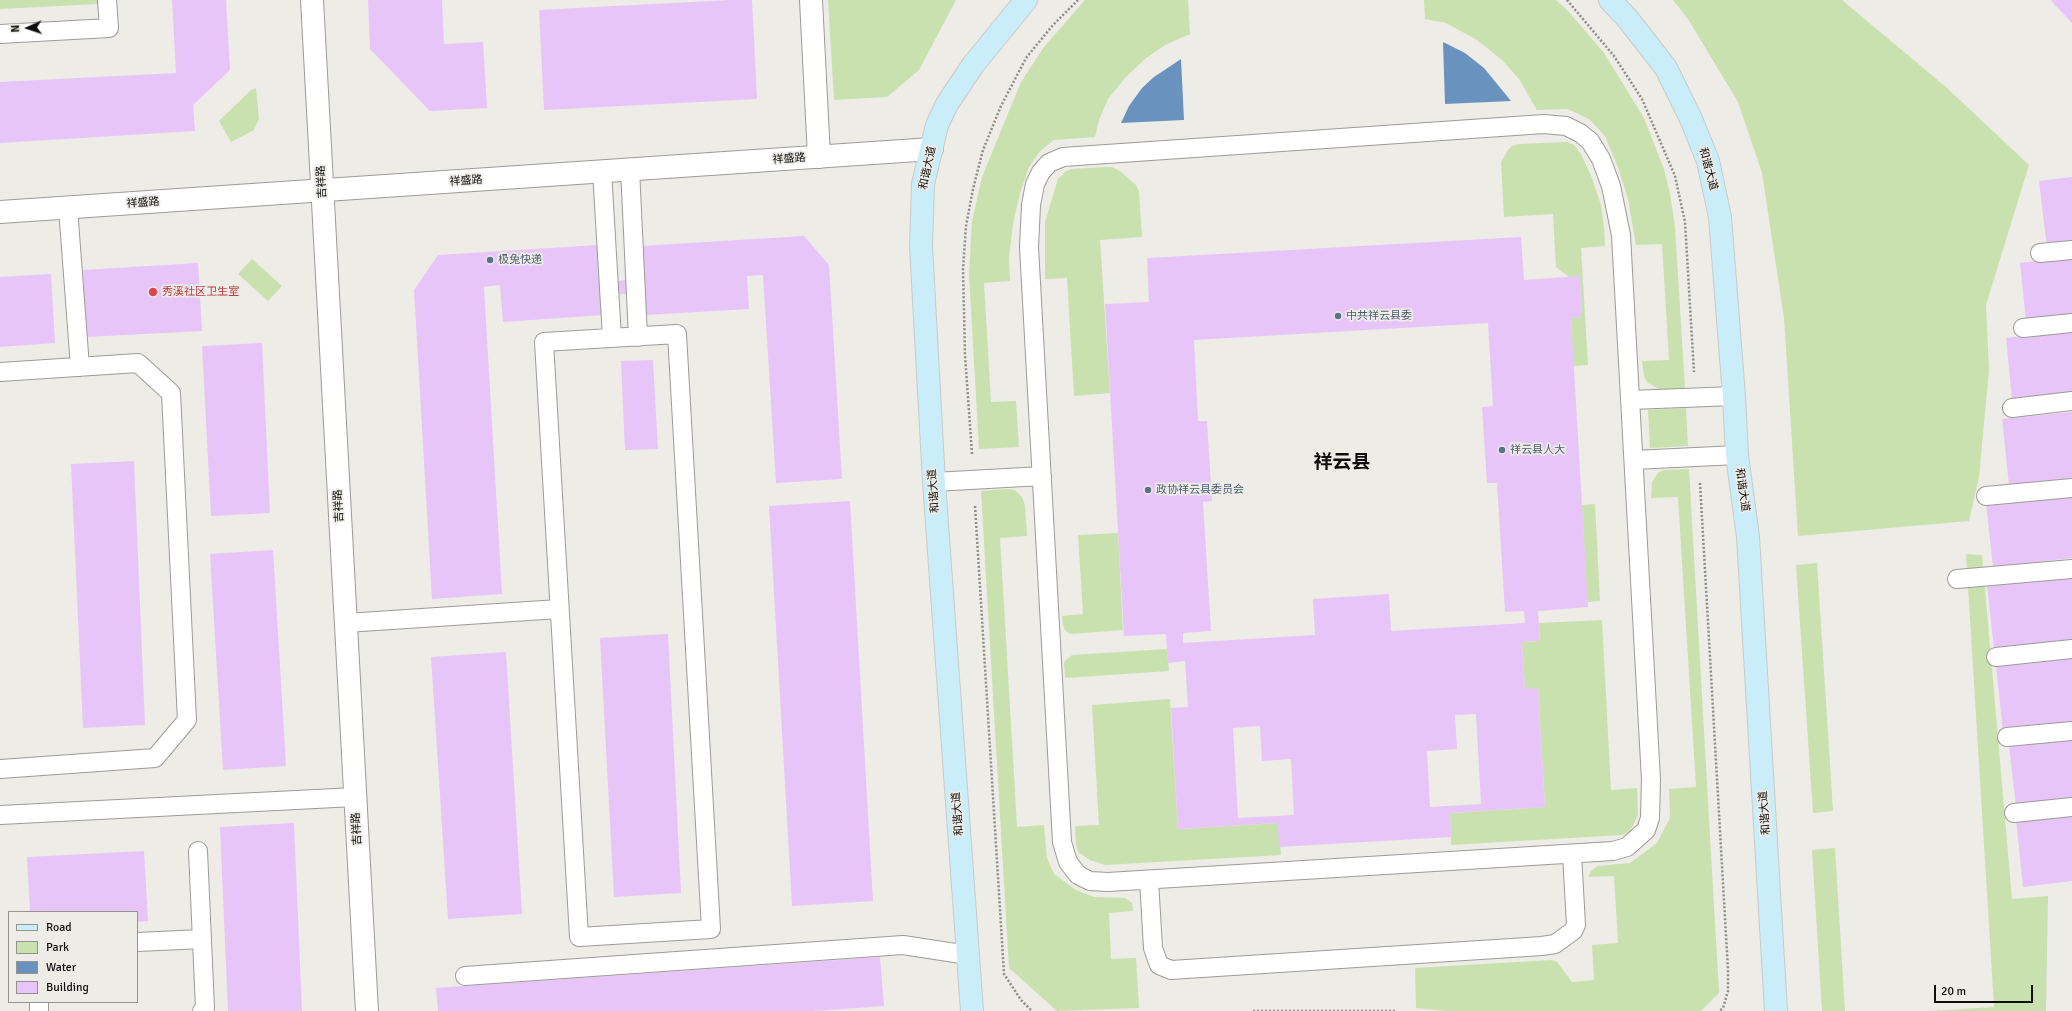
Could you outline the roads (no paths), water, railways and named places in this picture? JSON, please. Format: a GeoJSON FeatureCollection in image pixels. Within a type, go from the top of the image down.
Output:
{"type":"FeatureCollection","features":[{"type":"Feature","properties":{"kind":"main road","name":"和谐大道"},"geometry":{"type":"LineString","coordinates":[[972,1011],[934,482],[921,246],[923,184],[937,124],[947,104],[973,65],[1026,0]]}},
{"type":"Feature","properties":{"kind":"main road","name":"和谐大道"},"geometry":{"type":"LineString","coordinates":[[1610,0],[1627,18],[1666,68],[1692,119],[1708,160],[1720,218],[1734,396],[1737,455],[1748,536],[1776,1011]]}},
{"type":"Feature","properties":{"kind":"street","name":"吉祥路"},"geometry":{"type":"LineString","coordinates":[[312,0],[367,1011]]}},
{"type":"Feature","properties":{"kind":"street"},"geometry":{"type":"LineString","coordinates":[[811,0],[819,156]]}},
{"type":"Feature","properties":{"kind":"street","name":"祥盛路"},"geometry":{"type":"LineString","coordinates":[[0,212],[932,149]]}},
{"type":"Feature","properties":{"kind":"lane"},"geometry":{"type":"LineString","coordinates":[[0,34],[109,28],[108,0]]}},
{"type":"Feature","properties":{"kind":"lane"},"geometry":{"type":"LineString","coordinates":[[1544,124],[1553,124],[1573,129],[1580,132],[1590,141],[1601,159],[1611,186],[1617,209],[1621,235],[1631,400],[1651,780],[1650,818],[1646,830],[1627,846],[1613,851],[1108,882],[1090,881],[1078,875],[1068,862],[1062,842],[1029,247],[1031,205],[1035,184],[1049,163],[1063,157],[1544,124]]}},
{"type":"Feature","properties":{"kind":"lane"},"geometry":{"type":"LineString","coordinates":[[630,169],[638,337]]}},
{"type":"Feature","properties":{"kind":"lane"},"geometry":{"type":"LineString","coordinates":[[602,171],[612,338]]}},
{"type":"Feature","properties":{"kind":"lane"},"geometry":{"type":"LineString","coordinates":[[68,208],[80,367]]}},
{"type":"Feature","properties":{"kind":"lane"},"geometry":{"type":"LineString","coordinates":[[2040,253],[2072,250]]}},
{"type":"Feature","properties":{"kind":"lane"},"geometry":{"type":"LineString","coordinates":[[2023,328],[2072,323]]}},
{"type":"Feature","properties":{"kind":"lane"},"geometry":{"type":"LineString","coordinates":[[677,334],[711,929],[579,937],[544,342],[638,337],[677,334]]}},
{"type":"Feature","properties":{"kind":"lane"},"geometry":{"type":"LineString","coordinates":[[0,372],[138,363],[171,393],[187,720],[155,758],[0,769]]}},
{"type":"Feature","properties":{"kind":"lane"},"geometry":{"type":"LineString","coordinates":[[1631,400],[1734,396]]}},
{"type":"Feature","properties":{"kind":"lane"},"geometry":{"type":"LineString","coordinates":[[2012,408],[2072,400]]}},
{"type":"Feature","properties":{"kind":"lane"},"geometry":{"type":"LineString","coordinates":[[1634,460],[1737,455]]}},
{"type":"Feature","properties":{"kind":"lane"},"geometry":{"type":"LineString","coordinates":[[934,482],[1042,476]]}},
{"type":"Feature","properties":{"kind":"lane"},"geometry":{"type":"LineString","coordinates":[[1986,496],[2072,488]]}},
{"type":"Feature","properties":{"kind":"lane"},"geometry":{"type":"LineString","coordinates":[[1957,579],[2072,569]]}},
{"type":"Feature","properties":{"kind":"lane"},"geometry":{"type":"LineString","coordinates":[[346,623],[559,609]]}},
{"type":"Feature","properties":{"kind":"lane"},"geometry":{"type":"LineString","coordinates":[[1996,657],[2072,649]]}},
{"type":"Feature","properties":{"kind":"lane"},"geometry":{"type":"LineString","coordinates":[[2007,737],[2072,730]]}},
{"type":"Feature","properties":{"kind":"lane"},"geometry":{"type":"LineString","coordinates":[[0,815],[355,797]]}},
{"type":"Feature","properties":{"kind":"lane"},"geometry":{"type":"LineString","coordinates":[[2014,813],[2072,807]]}},
{"type":"Feature","properties":{"kind":"lane"},"geometry":{"type":"LineString","coordinates":[[198,852],[205,1008],[202,1011]]}},
{"type":"Feature","properties":{"kind":"lane"},"geometry":{"type":"LineString","coordinates":[[1149,880],[1153,948],[1158,965],[1171,970],[1555,944],[1573,931],[1576,925],[1572,854]]}},
{"type":"Feature","properties":{"kind":"lane"},"geometry":{"type":"LineString","coordinates":[[138,942],[202,939]]}},
{"type":"Feature","properties":{"kind":"lane"},"geometry":{"type":"LineString","coordinates":[[465,976],[903,945],[968,954]]}},
{"type":"Feature","properties":{"kind":"water"},"geometry":{"type":"Polygon","coordinates":[[[1443,42],[1465,53],[1484,68],[1511,101],[1445,104],[1443,42]]]}},
{"type":"Feature","properties":{"kind":"water"},"geometry":{"type":"Polygon","coordinates":[[[1181,59],[1184,120],[1121,123],[1129,106],[1142,88],[1154,77],[1181,59]]]}},
{"type":"Feature","properties":{"kind":"place","name":"极兔快递"},"geometry":{"type":"Point","coordinates":[490,260]}},
{"type":"Feature","properties":{"kind":"place","name":"秀溪社区卫生室"},"geometry":{"type":"Point","coordinates":[153,292]}},
{"type":"Feature","properties":{"kind":"place","name":"中共祥云县委"},"geometry":{"type":"Point","coordinates":[1338,316]}},
{"type":"Feature","properties":{"kind":"place","name":"祥云县人大"},"geometry":{"type":"Point","coordinates":[1502,450]}},
{"type":"Feature","properties":{"kind":"place","name":"政协祥云县委员会"},"geometry":{"type":"Point","coordinates":[1148,490]}},
{"type":"Feature","properties":{"kind":"district","name":"祥云县"},"geometry":{"type":"Point","coordinates":[1342,463]}}]}
